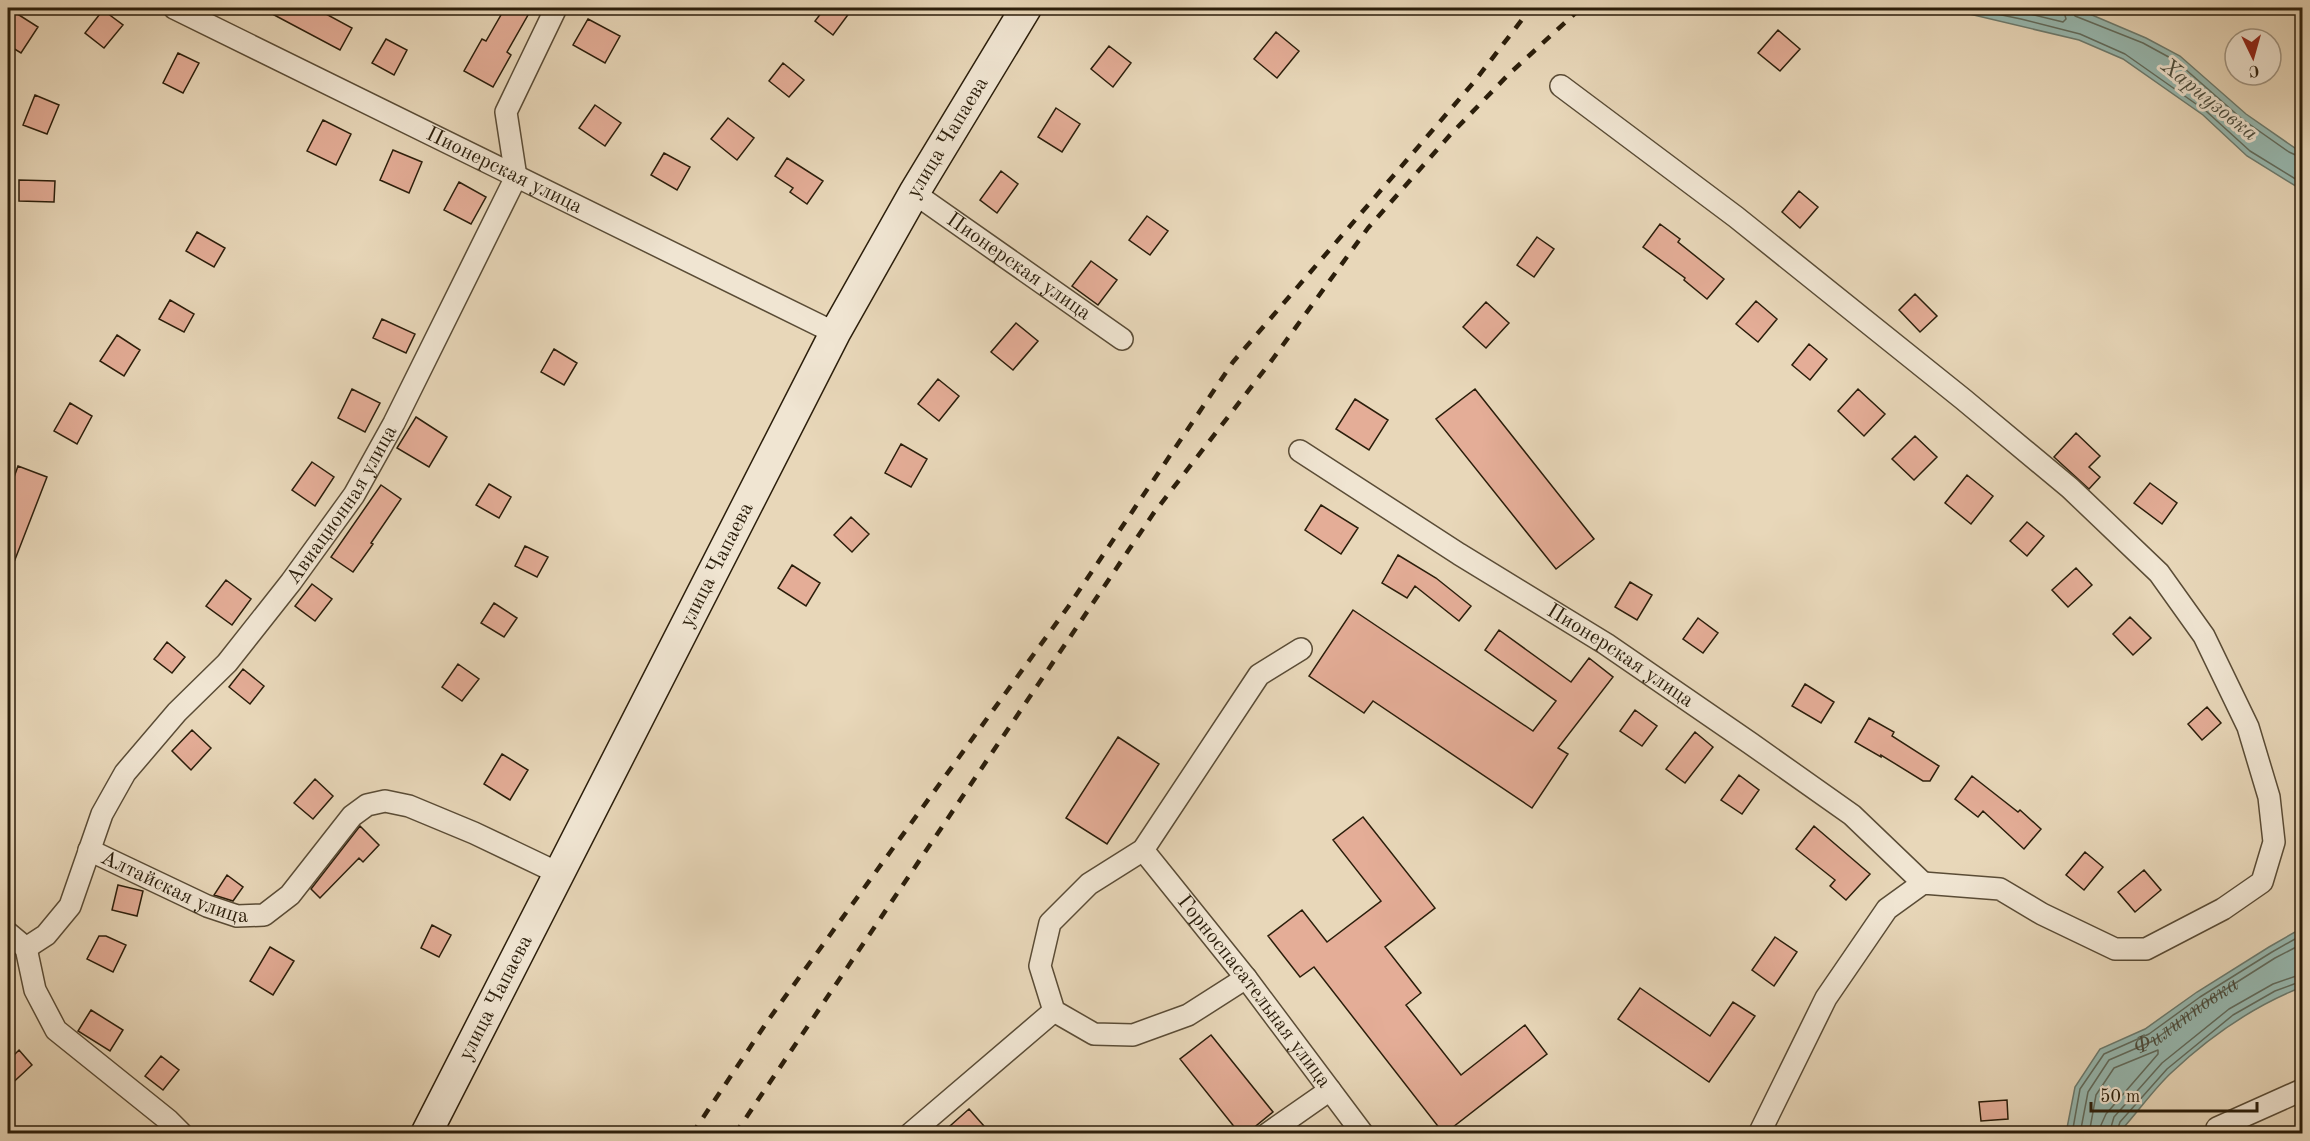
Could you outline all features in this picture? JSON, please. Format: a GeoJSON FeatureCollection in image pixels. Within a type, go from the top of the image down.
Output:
{"type":"FeatureCollection","features":[{"type":"Feature","properties":{"kind":"street","name":"Пионерская улица"},"geometry":{"type":"LineString","coordinates":[[174,8],[834,333]]}},
{"type":"Feature","properties":{"kind":"street"},"geometry":{"type":"LineString","coordinates":[[516,177],[506,112],[556,8]]}},
{"type":"Feature","properties":{"kind":"street","name":"улица Чапаева"},"geometry":{"type":"LineString","coordinates":[[426,1134],[834,333],[914,193],[1026,8]]}},
{"type":"Feature","properties":{"kind":"street"},"geometry":{"type":"LineString","coordinates":[[1561,86],[1745,224],[1963,399],[2070,488],[2159,573],[2204,636],[2248,727],[2269,797],[2274,842],[2262,882],[2223,909],[2146,949],[2115,949],[2042,914],[2000,889],[1923,884],[1887,909],[1826,998],[1784,1079],[1759,1134]]}},
{"type":"Feature","properties":{"kind":"street","name":"Авиационная улица"},"geometry":{"type":"LineString","coordinates":[[26,948],[46,935],[70,906],[102,814],[125,773],[177,712],[227,663],[291,582],[354,495],[394,423],[516,177]]}},
{"type":"Feature","properties":{"kind":"street","name":"Пионерская улица"},"geometry":{"type":"LineString","coordinates":[[914,193],[1122,339]]}},
{"type":"Feature","properties":{"kind":"street","name":"Пионерская улица"},"geometry":{"type":"LineString","coordinates":[[1300,451],[1459,554],[1606,644],[1750,743],[1852,815],[1923,884]]}},
{"type":"Feature","properties":{"kind":"street"},"geometry":{"type":"LineString","coordinates":[[1246,978],[1188,1015],[1133,1035],[1094,1034],[1054,1011],[1040,966],[1050,923],[1089,884],[1143,850],[1259,675],[1301,649]]}},
{"type":"Feature","properties":{"kind":"street","name":"Алтайская улица"},"geometry":{"type":"LineString","coordinates":[[89,850],[207,906],[237,916],[264,915],[290,895],[352,816],[367,805],[384,801],[409,806],[474,832],[560,874]]}},
{"type":"Feature","properties":{"kind":"street","name":"Горноспасательная улица"},"geometry":{"type":"LineString","coordinates":[[1143,850],[1246,978],[1363,1134]]}},
{"type":"Feature","properties":{"kind":"street"},"geometry":{"type":"LineString","coordinates":[[8,933],[26,948],[35,990],[56,1030],[168,1120],[182,1134]]}},
{"type":"Feature","properties":{"kind":"street"},"geometry":{"type":"LineString","coordinates":[[910,1134],[1054,1011]]}},
{"type":"Feature","properties":{"kind":"street"},"geometry":{"type":"LineString","coordinates":[[1267,1134],[1330,1090]]}},
{"type":"Feature","properties":{"kind":"street"},"geometry":{"type":"LineString","coordinates":[[2219,1134],[2217,1128],[2302,1090]]}},
{"type":"Feature","properties":{"kind":"water","name":"Хариузовка"},"geometry":{"type":"Polygon","coordinates":[[[1944,8],[2069,8],[2092,15],[2146,38],[2180,56],[2246,114],[2302,153],[2302,190],[2247,156],[2203,115],[2123,59],[2079,40],[1944,8]]]}},
{"type":"Feature","properties":{"kind":"water","name":"Филипповка"},"geometry":{"type":"Polygon","coordinates":[[[2302,928],[2302,987],[2249,1013],[2201,1047],[2171,1073],[2121,1133],[2066,1133],[2075,1087],[2100,1049],[2145,1029],[2197,992],[2302,928]]]}},
{"type":"Feature","properties":{"kind":"building"},"geometry":{"type":"Polygon","coordinates":[[[8,8],[38,27],[21,53],[8,45],[8,8]]]}},
{"type":"Feature","properties":{"kind":"building"},"geometry":{"type":"Polygon","coordinates":[[[261,8],[315,8],[352,28],[340,50],[261,8]]]}},
{"type":"Feature","properties":{"kind":"building"},"geometry":{"type":"Polygon","coordinates":[[[505,8],[532,8],[507,52],[511,55],[493,87],[464,71],[482,39],[486,41],[505,8]]]}},
{"type":"Feature","properties":{"kind":"building"},"geometry":{"type":"Polygon","coordinates":[[[825,8],[853,8],[833,35],[815,21],[825,8]]]}},
{"type":"Feature","properties":{"kind":"building"},"geometry":{"type":"Polygon","coordinates":[[[103,10],[123,25],[104,48],[85,33],[103,10]]]}},
{"type":"Feature","properties":{"kind":"building"},"geometry":{"type":"Polygon","coordinates":[[[588,19],[620,36],[605,63],[573,45],[588,19]]]}},
{"type":"Feature","properties":{"kind":"building"},"geometry":{"type":"Polygon","coordinates":[[[1778,30],[1800,49],[1780,71],[1758,53],[1778,30]]]}},
{"type":"Feature","properties":{"kind":"building"},"geometry":{"type":"Polygon","coordinates":[[[1276,32],[1299,51],[1277,78],[1254,59],[1276,32]]]}},
{"type":"Feature","properties":{"kind":"building"},"geometry":{"type":"Polygon","coordinates":[[[386,39],[407,50],[394,75],[372,63],[386,39]]]}},
{"type":"Feature","properties":{"kind":"building"},"geometry":{"type":"Polygon","coordinates":[[[1109,46],[1131,63],[1113,87],[1091,69],[1109,46]]]}},
{"type":"Feature","properties":{"kind":"building"},"geometry":{"type":"Polygon","coordinates":[[[178,53],[199,63],[183,93],[163,83],[178,53]]]}},
{"type":"Feature","properties":{"kind":"building"},"geometry":{"type":"Polygon","coordinates":[[[783,63],[804,80],[789,97],[769,81],[783,63]]]}},
{"type":"Feature","properties":{"kind":"building"},"geometry":{"type":"Polygon","coordinates":[[[35,95],[59,105],[47,134],[23,125],[35,95]]]}},
{"type":"Feature","properties":{"kind":"building"},"geometry":{"type":"Polygon","coordinates":[[[595,105],[621,123],[605,146],[579,128],[595,105]]]}},
{"type":"Feature","properties":{"kind":"building"},"geometry":{"type":"Polygon","coordinates":[[[1056,108],[1080,124],[1062,152],[1038,137],[1056,108]]]}},
{"type":"Feature","properties":{"kind":"building"},"geometry":{"type":"Polygon","coordinates":[[[728,118],[754,138],[737,160],[711,139],[728,118]]]}},
{"type":"Feature","properties":{"kind":"building"},"geometry":{"type":"Polygon","coordinates":[[[323,120],[351,134],[336,165],[307,151],[323,120]]]}},
{"type":"Feature","properties":{"kind":"building"},"geometry":{"type":"Polygon","coordinates":[[[393,150],[422,162],[409,193],[380,180],[393,150]]]}},
{"type":"Feature","properties":{"kind":"building"},"geometry":{"type":"Polygon","coordinates":[[[664,153],[690,167],[677,190],[651,175],[664,153]]]}},
{"type":"Feature","properties":{"kind":"building"},"geometry":{"type":"Polygon","coordinates":[[[787,158],[823,181],[807,204],[790,192],[793,188],[775,176],[787,158]]]}},
{"type":"Feature","properties":{"kind":"building"},"geometry":{"type":"Polygon","coordinates":[[[1001,171],[1018,184],[997,213],[980,200],[1001,171]]]}},
{"type":"Feature","properties":{"kind":"building"},"geometry":{"type":"Polygon","coordinates":[[[19,180],[55,181],[54,202],[19,201],[19,180]]]}},
{"type":"Feature","properties":{"kind":"building"},"geometry":{"type":"Polygon","coordinates":[[[459,182],[486,197],[471,224],[444,210],[459,182]]]}},
{"type":"Feature","properties":{"kind":"building"},"geometry":{"type":"Polygon","coordinates":[[[1799,191],[1818,207],[1800,228],[1782,212],[1799,191]]]}},
{"type":"Feature","properties":{"kind":"building"},"geometry":{"type":"Polygon","coordinates":[[[1147,216],[1168,231],[1150,255],[1129,240],[1147,216]]]}},
{"type":"Feature","properties":{"kind":"building"},"geometry":{"type":"Polygon","coordinates":[[[1660,224],[1680,239],[1678,242],[1724,279],[1707,299],[1684,280],[1685,278],[1643,247],[1660,224]]]}},
{"type":"Feature","properties":{"kind":"building"},"geometry":{"type":"Polygon","coordinates":[[[197,232],[225,248],[214,267],[186,251],[197,232]]]}},
{"type":"Feature","properties":{"kind":"building"},"geometry":{"type":"Polygon","coordinates":[[[1537,237],[1554,249],[1534,277],[1517,265],[1537,237]]]}},
{"type":"Feature","properties":{"kind":"building"},"geometry":{"type":"Polygon","coordinates":[[[1091,261],[1117,280],[1098,305],[1072,286],[1091,261]]]}},
{"type":"Feature","properties":{"kind":"building"},"geometry":{"type":"Polygon","coordinates":[[[1915,294],[1937,316],[1920,332],[1899,310],[1915,294]]]}},
{"type":"Feature","properties":{"kind":"building"},"geometry":{"type":"Polygon","coordinates":[[[170,300],[194,314],[184,332],[159,319],[170,300]]]}},
{"type":"Feature","properties":{"kind":"building"},"geometry":{"type":"Polygon","coordinates":[[[1756,301],[1777,319],[1758,342],[1736,324],[1756,301]]]}},
{"type":"Feature","properties":{"kind":"building"},"geometry":{"type":"Polygon","coordinates":[[[1486,302],[1509,323],[1486,348],[1463,327],[1486,302]]]}},
{"type":"Feature","properties":{"kind":"building"},"geometry":{"type":"Polygon","coordinates":[[[382,319],[415,334],[406,353],[373,338],[382,319]]]}},
{"type":"Feature","properties":{"kind":"building"},"geometry":{"type":"Polygon","coordinates":[[[1016,323],[1038,341],[1013,370],[991,352],[1016,323]]]}},
{"type":"Feature","properties":{"kind":"building"},"geometry":{"type":"Polygon","coordinates":[[[117,335],[140,350],[124,376],[100,361],[117,335]]]}},
{"type":"Feature","properties":{"kind":"building"},"geometry":{"type":"Polygon","coordinates":[[[1809,344],[1827,359],[1810,380],[1792,365],[1809,344]]]}},
{"type":"Feature","properties":{"kind":"building"},"geometry":{"type":"Polygon","coordinates":[[[554,349],[577,363],[564,385],[541,372],[554,349]]]}},
{"type":"Feature","properties":{"kind":"building"},"geometry":{"type":"Polygon","coordinates":[[[938,379],[959,396],[939,421],[918,404],[938,379]]]}},
{"type":"Feature","properties":{"kind":"building"},"geometry":{"type":"Polygon","coordinates":[[[352,389],[380,403],[365,432],[338,418],[352,389]]]}},
{"type":"Feature","properties":{"kind":"building"},"geometry":{"type":"Polygon","coordinates":[[[1475,389],[1594,539],[1556,569],[1436,419],[1475,389]]]}},
{"type":"Feature","properties":{"kind":"building"},"geometry":{"type":"Polygon","coordinates":[[[1858,389],[1885,414],[1864,436],[1838,411],[1858,389]]]}},
{"type":"Feature","properties":{"kind":"building"},"geometry":{"type":"Polygon","coordinates":[[[1355,399],[1388,420],[1369,450],[1336,429],[1355,399]]]}},
{"type":"Feature","properties":{"kind":"building"},"geometry":{"type":"Polygon","coordinates":[[[70,403],[92,416],[77,444],[54,431],[70,403]]]}},
{"type":"Feature","properties":{"kind":"building"},"geometry":{"type":"Polygon","coordinates":[[[416,417],[447,437],[429,467],[397,448],[416,417]]]}},
{"type":"Feature","properties":{"kind":"building"},"geometry":{"type":"Polygon","coordinates":[[[2076,433],[2100,456],[2089,467],[2100,477],[2089,489],[2054,457],[2076,433]]]}},
{"type":"Feature","properties":{"kind":"building"},"geometry":{"type":"Polygon","coordinates":[[[1915,436],[1937,457],[1914,480],[1892,459],[1915,436]]]}},
{"type":"Feature","properties":{"kind":"building"},"geometry":{"type":"Polygon","coordinates":[[[901,444],[927,459],[911,487],[885,473],[901,444]]]}},
{"type":"Feature","properties":{"kind":"building"},"geometry":{"type":"Polygon","coordinates":[[[312,462],[334,477],[315,506],[292,490],[312,462]]]}},
{"type":"Feature","properties":{"kind":"building"},"geometry":{"type":"Polygon","coordinates":[[[18,466],[47,477],[9,575],[8,494],[18,466]]]}},
{"type":"Feature","properties":{"kind":"building"},"geometry":{"type":"Polygon","coordinates":[[[1967,475],[1993,496],[1971,524],[1945,503],[1967,475]]]}},
{"type":"Feature","properties":{"kind":"building"},"geometry":{"type":"Polygon","coordinates":[[[2150,483],[2177,503],[2162,524],[2134,503],[2150,483]]]}},
{"type":"Feature","properties":{"kind":"building"},"geometry":{"type":"Polygon","coordinates":[[[489,484],[511,497],[499,518],[476,505],[489,484]]]}},
{"type":"Feature","properties":{"kind":"building"},"geometry":{"type":"Polygon","coordinates":[[[381,485],[401,499],[353,572],[331,557],[381,485]]]}},
{"type":"Feature","properties":{"kind":"building"},"geometry":{"type":"Polygon","coordinates":[[[1321,505],[1358,528],[1341,554],[1305,530],[1321,505]]]}},
{"type":"Feature","properties":{"kind":"building"},"geometry":{"type":"Polygon","coordinates":[[[851,517],[869,534],[852,552],[834,535],[851,517]]]}},
{"type":"Feature","properties":{"kind":"building"},"geometry":{"type":"Polygon","coordinates":[[[2027,522],[2044,536],[2027,556],[2010,541],[2027,522]]]}},
{"type":"Feature","properties":{"kind":"building"},"geometry":{"type":"Polygon","coordinates":[[[525,546],[548,557],[537,577],[515,566],[525,546]]]}},
{"type":"Feature","properties":{"kind":"building"},"geometry":{"type":"Polygon","coordinates":[[[1398,555],[1436,578],[1471,606],[1459,621],[1415,586],[1407,598],[1382,583],[1398,555]]]}},
{"type":"Feature","properties":{"kind":"building"},"geometry":{"type":"Polygon","coordinates":[[[792,565],[820,583],[806,606],[778,588],[792,565]]]}},
{"type":"Feature","properties":{"kind":"building"},"geometry":{"type":"Polygon","coordinates":[[[2076,568],[2092,585],[2068,607],[2052,590],[2076,568]]]}},
{"type":"Feature","properties":{"kind":"building"},"geometry":{"type":"Polygon","coordinates":[[[226,580],[251,599],[232,625],[206,606],[226,580]]]}},
{"type":"Feature","properties":{"kind":"building"},"geometry":{"type":"Polygon","coordinates":[[[1630,582],[1652,595],[1637,620],[1615,607],[1630,582]]]}},
{"type":"Feature","properties":{"kind":"building"},"geometry":{"type":"Polygon","coordinates":[[[312,584],[332,599],[315,621],[295,606],[312,584]]]}},
{"type":"Feature","properties":{"kind":"building"},"geometry":{"type":"Polygon","coordinates":[[[494,603],[517,618],[504,637],[481,623],[494,603]]]}},
{"type":"Feature","properties":{"kind":"building"},"geometry":{"type":"Polygon","coordinates":[[[1353,610],[1533,731],[1556,701],[1485,650],[1499,630],[1571,682],[1589,658],[1613,677],[1558,748],[1568,754],[1532,808],[1373,701],[1364,713],[1309,676],[1353,610]]]}},
{"type":"Feature","properties":{"kind":"building"},"geometry":{"type":"Polygon","coordinates":[[[2130,617],[2151,638],[2133,655],[2113,634],[2130,617]]]}},
{"type":"Feature","properties":{"kind":"building"},"geometry":{"type":"Polygon","coordinates":[[[1698,618],[1718,633],[1703,653],[1683,639],[1698,618]]]}},
{"type":"Feature","properties":{"kind":"building"},"geometry":{"type":"Polygon","coordinates":[[[167,642],[185,657],[172,673],[154,659],[167,642]]]}},
{"type":"Feature","properties":{"kind":"building"},"geometry":{"type":"Polygon","coordinates":[[[458,664],[479,679],[462,701],[442,687],[458,664]]]}},
{"type":"Feature","properties":{"kind":"building"},"geometry":{"type":"Polygon","coordinates":[[[243,669],[264,686],[250,704],[229,687],[243,669]]]}},
{"type":"Feature","properties":{"kind":"building"},"geometry":{"type":"Polygon","coordinates":[[[1805,684],[1834,702],[1821,723],[1792,706],[1805,684]]]}},
{"type":"Feature","properties":{"kind":"building"},"geometry":{"type":"Polygon","coordinates":[[[2207,707],[2221,723],[2202,740],[2188,724],[2207,707]]]}},
{"type":"Feature","properties":{"kind":"building"},"geometry":{"type":"Polygon","coordinates":[[[1635,710],[1657,726],[1642,746],[1620,731],[1635,710]]]}},
{"type":"Feature","properties":{"kind":"building"},"geometry":{"type":"Polygon","coordinates":[[[1869,718],[1894,732],[1892,736],[1939,766],[1930,781],[1923,781],[1855,742],[1869,718]]]}},
{"type":"Feature","properties":{"kind":"building"},"geometry":{"type":"Polygon","coordinates":[[[192,730],[211,748],[191,770],[172,751],[192,730]]]}},
{"type":"Feature","properties":{"kind":"building"},"geometry":{"type":"Polygon","coordinates":[[[1695,732],[1713,747],[1685,783],[1666,769],[1695,732]]]}},
{"type":"Feature","properties":{"kind":"building"},"geometry":{"type":"Polygon","coordinates":[[[1118,737],[1159,764],[1107,844],[1066,818],[1118,737]]]}},
{"type":"Feature","properties":{"kind":"building"},"geometry":{"type":"Polygon","coordinates":[[[502,754],[528,770],[510,800],[484,784],[502,754]]]}},
{"type":"Feature","properties":{"kind":"building"},"geometry":{"type":"Polygon","coordinates":[[[1739,775],[1759,790],[1742,814],[1721,800],[1739,775]]]}},
{"type":"Feature","properties":{"kind":"building"},"geometry":{"type":"Polygon","coordinates":[[[1972,776],[2018,812],[2020,810],[2041,829],[2024,849],[1983,811],[1978,817],[1955,799],[1972,776]]]}},
{"type":"Feature","properties":{"kind":"building"},"geometry":{"type":"Polygon","coordinates":[[[315,779],[333,796],[313,819],[294,803],[315,779]]]}},
{"type":"Feature","properties":{"kind":"building"},"geometry":{"type":"Polygon","coordinates":[[[1363,817],[1435,908],[1385,947],[1421,993],[1406,1005],[1461,1075],[1525,1025],[1547,1054],[1444,1134],[1314,967],[1300,977],[1268,936],[1302,910],[1327,942],[1381,901],[1333,840],[1363,817]]]}},
{"type":"Feature","properties":{"kind":"building"},"geometry":{"type":"Polygon","coordinates":[[[360,826],[379,845],[363,862],[359,858],[320,898],[311,889],[360,826]]]}},
{"type":"Feature","properties":{"kind":"building"},"geometry":{"type":"Polygon","coordinates":[[[1814,826],[1870,874],[1846,900],[1830,886],[1835,880],[1796,849],[1814,826]]]}},
{"type":"Feature","properties":{"kind":"building"},"geometry":{"type":"Polygon","coordinates":[[[2085,852],[2103,867],[2084,890],[2066,875],[2085,852]]]}},
{"type":"Feature","properties":{"kind":"building"},"geometry":{"type":"Polygon","coordinates":[[[2144,870],[2161,890],[2135,912],[2118,892],[2144,870]]]}},
{"type":"Feature","properties":{"kind":"building"},"geometry":{"type":"Polygon","coordinates":[[[227,875],[243,887],[233,901],[214,895],[227,875]]]}},
{"type":"Feature","properties":{"kind":"building"},"geometry":{"type":"Polygon","coordinates":[[[118,885],[143,891],[137,916],[112,910],[118,885]]]}},
{"type":"Feature","properties":{"kind":"building"},"geometry":{"type":"Polygon","coordinates":[[[432,925],[451,935],[439,957],[421,948],[432,925]]]}},
{"type":"Feature","properties":{"kind":"building"},"geometry":{"type":"Polygon","coordinates":[[[99,936],[106,936],[126,945],[113,972],[87,959],[99,936]]]}},
{"type":"Feature","properties":{"kind":"building"},"geometry":{"type":"Polygon","coordinates":[[[1775,937],[1797,952],[1774,986],[1752,970],[1775,937]]]}},
{"type":"Feature","properties":{"kind":"building"},"geometry":{"type":"Polygon","coordinates":[[[270,947],[294,961],[273,995],[250,981],[270,947]]]}},
{"type":"Feature","properties":{"kind":"building"},"geometry":{"type":"Polygon","coordinates":[[[1640,988],[1710,1036],[1733,1002],[1755,1016],[1709,1082],[1618,1019],[1640,988]]]}},
{"type":"Feature","properties":{"kind":"building"},"geometry":{"type":"Polygon","coordinates":[[[91,1010],[123,1030],[110,1051],[78,1031],[91,1010]]]}},
{"type":"Feature","properties":{"kind":"building"},"geometry":{"type":"Polygon","coordinates":[[[1211,1035],[1273,1112],[1246,1134],[1240,1134],[1180,1059],[1211,1035]]]}},
{"type":"Feature","properties":{"kind":"building"},"geometry":{"type":"Polygon","coordinates":[[[19,1050],[32,1065],[8,1087],[8,1061],[19,1050]]]}},
{"type":"Feature","properties":{"kind":"building"},"geometry":{"type":"Polygon","coordinates":[[[161,1056],[179,1070],[163,1090],[145,1076],[161,1056]]]}},
{"type":"Feature","properties":{"kind":"building"},"geometry":{"type":"Polygon","coordinates":[[[2007,1100],[2008,1119],[1981,1121],[1979,1102],[2007,1100]]]}},
{"type":"Feature","properties":{"kind":"building"},"geometry":{"type":"Polygon","coordinates":[[[969,1109],[991,1134],[941,1134],[969,1109]]]}},
{"type":"Feature","properties":{"kind":"railway"},"geometry":{"type":"LineString","coordinates":[[692,1134],[769,1019],[1068,607],[1233,362],[1474,82],[1531,8]]}},
{"type":"Feature","properties":{"kind":"railway"},"geometry":{"type":"LineString","coordinates":[[735,1134],[1153,514],[1272,360],[1368,228],[1450,135],[1509,74],[1581,8]]}}]}
